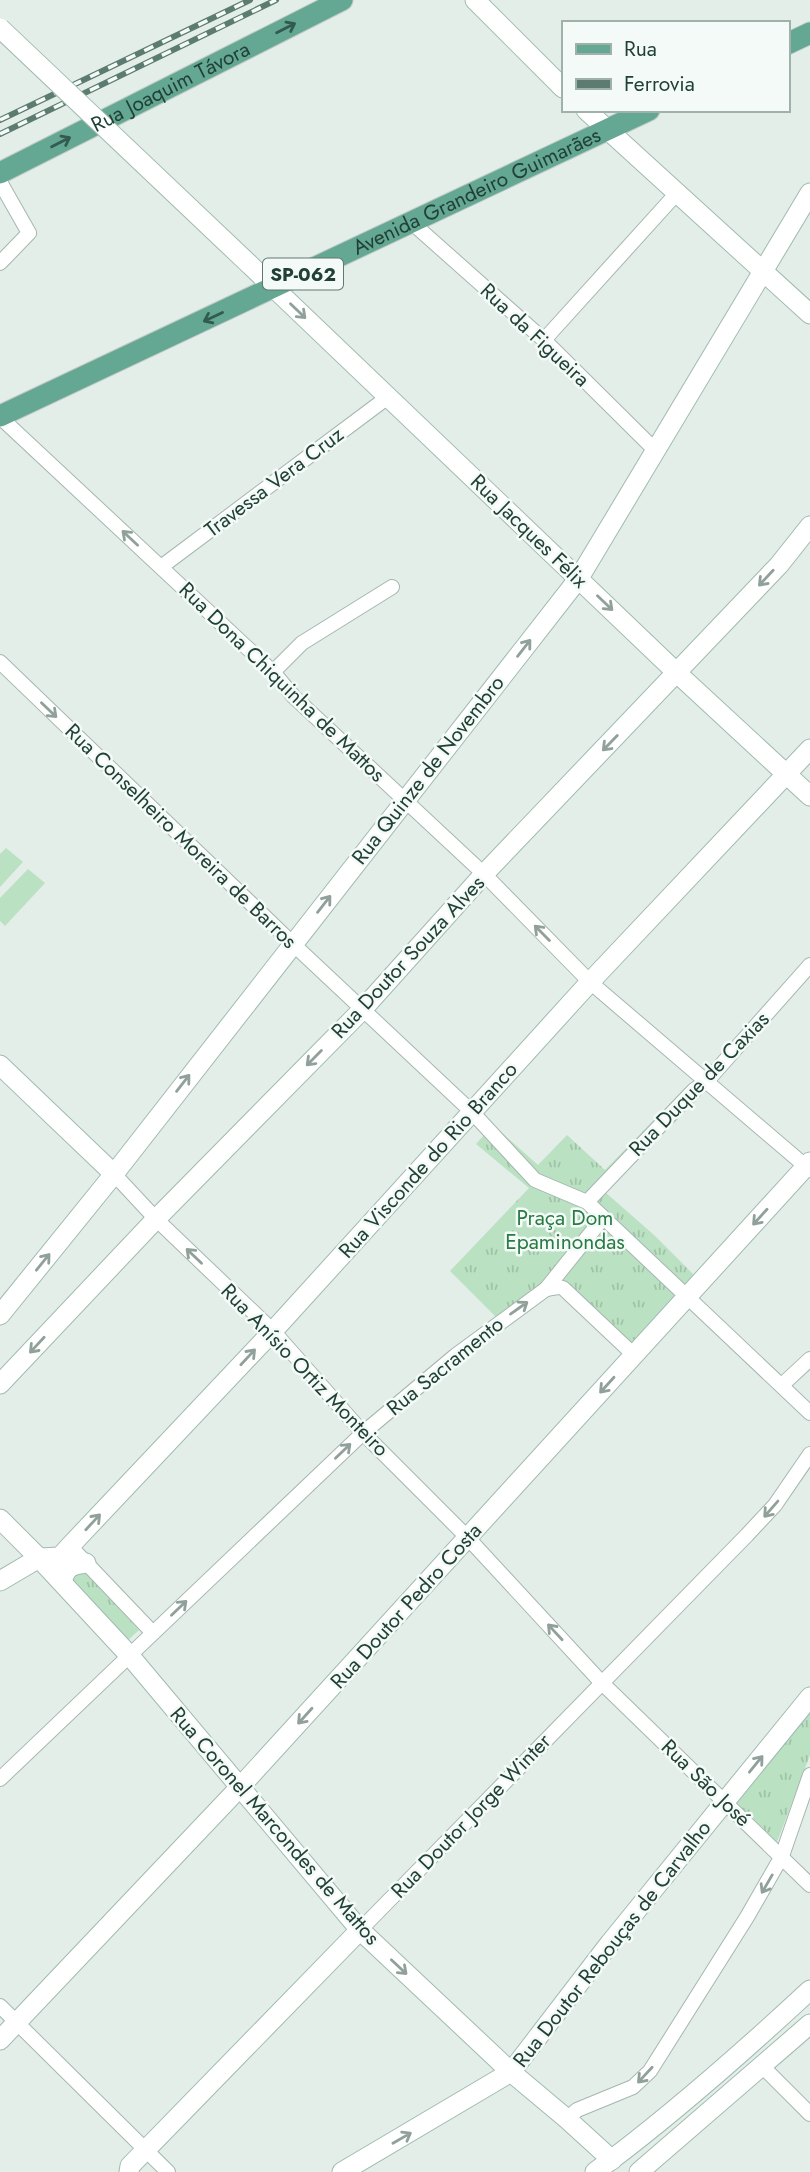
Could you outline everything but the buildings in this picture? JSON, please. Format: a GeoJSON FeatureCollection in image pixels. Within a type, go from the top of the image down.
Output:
{"type":"FeatureCollection","features":[{"type":"Feature","properties":{"kind":"main road","name":"Rua Joaquim Távora"},"geometry":{"type":"LineString","coordinates":[[0,173],[342,0]]}},
{"type":"Feature","properties":{"kind":"main road"},"geometry":{"type":"LineString","coordinates":[[475,0],[562,87]]}},
{"type":"Feature","properties":{"kind":"main road","name":"Rua Jacques Félix"},"geometry":{"type":"LineString","coordinates":[[0,28],[677,673],[810,796]]}},
{"type":"Feature","properties":{"kind":"main road"},"geometry":{"type":"LineString","coordinates":[[789,43],[810,33]]}},
{"type":"Feature","properties":{"kind":"main road"},"geometry":{"type":"LineString","coordinates":[[588,112],[810,314]]}},
{"type":"Feature","properties":{"kind":"main road","name":"Avenida Grandeiro Guimarães"},"geometry":{"type":"LineString","coordinates":[[0,417],[645,112]]}},
{"type":"Feature","properties":{"kind":"main road","name":"Rua Quinze de Novembro"},"geometry":{"type":"LineString","coordinates":[[0,1315],[114,1174],[579,578],[810,193]]}},
{"type":"Feature","properties":{"kind":"main road","name":"Rua Doutor Souza Alves"},"geometry":{"type":"LineString","coordinates":[[0,1384],[156,1219],[362,1010],[484,874],[779,565],[810,526]]}},
{"type":"Feature","properties":{"kind":"main road","name":"Rua Visconde do Rio Branco"},"geometry":{"type":"LineString","coordinates":[[0,1581],[39,1558],[60,1557],[272,1331],[590,982],[810,748]]}},
{"type":"Feature","properties":{"kind":"main road","name":"Rua Anísio Ortiz Monteiro"},"geometry":{"type":"LineString","coordinates":[[0,1065],[114,1174]]}},
{"type":"Feature","properties":{"kind":"main road","name":"Rua Doutor Pedro Costa"},"geometry":{"type":"LineString","coordinates":[[0,2040],[240,1787],[809,1166]]}},
{"type":"Feature","properties":{"kind":"main road","name":"Rua Coronel Marcondes de Mattos"},"geometry":{"type":"LineString","coordinates":[[0,1519],[130,1656],[360,1930],[511,2072],[612,2160]]}},
{"type":"Feature","properties":{"kind":"main road"},"geometry":{"type":"LineString","coordinates":[[62,1582],[65,1571],[72,1564],[86,1563]]}},
{"type":"Feature","properties":{"kind":"main road","name":"Rua Doutor Rebouças de Carvalho"},"geometry":{"type":"LineString","coordinates":[[342,2172],[511,2072],[610,1943],[810,1697]]}},
{"type":"Feature","properties":{"kind":"main road","name":"Rua Doutor Jorge Winter"},"geometry":{"type":"LineString","coordinates":[[128,2170],[360,1930]]}},
{"type":"Feature","properties":{"kind":"main road"},"geometry":{"type":"LineString","coordinates":[[595,2172],[718,2074],[810,1990]]}},
{"type":"Feature","properties":{"kind":"main road"},"geometry":{"type":"LineString","coordinates":[[639,2172],[810,2024]]}},
{"type":"Feature","properties":{"kind":"main road"},"geometry":{"type":"LineString","coordinates":[[734,2060],[756,2072]]}},
{"type":"Feature","properties":{"kind":"main road"},"geometry":{"type":"LineString","coordinates":[[718,2074],[732,2093]]}},
{"type":"Feature","properties":{"kind":"street"},"geometry":{"type":"LineString","coordinates":[[0,182],[29,233],[0,263]]}},
{"type":"Feature","properties":{"kind":"street"},"geometry":{"type":"LineString","coordinates":[[544,340],[677,193]]}},
{"type":"Feature","properties":{"kind":"street","name":"Rua da Figueira"},"geometry":{"type":"LineString","coordinates":[[410,221],[544,340],[657,452]]}},
{"type":"Feature","properties":{"kind":"street","name":"Travessa Vera Cruz"},"geometry":{"type":"LineString","coordinates":[[160,566],[388,397]]}},
{"type":"Feature","properties":{"kind":"street","name":"Rua Dona Chiquinha de Mattos"},"geometry":{"type":"LineString","coordinates":[[0,417],[484,874],[590,982],[809,1166]]}},
{"type":"Feature","properties":{"kind":"street"},"geometry":{"type":"LineString","coordinates":[[272,672],[302,643],[392,587]]}},
{"type":"Feature","properties":{"kind":"street","name":"Rua Conselheiro Moreira de Barros"},"geometry":{"type":"LineString","coordinates":[[0,662],[472,1112],[535,1180],[587,1202]]}},
{"type":"Feature","properties":{"kind":"street","name":"Rua Duque de Caxias"},"geometry":{"type":"LineString","coordinates":[[587,1202],[694,1090],[707,1081],[810,965]]}},
{"type":"Feature","properties":{"kind":"street","name":"Rua Anísio Ortiz Monteiro"},"geometry":{"type":"LineString","coordinates":[[114,1174],[156,1219],[272,1331],[363,1433],[468,1538],[601,1682]]}},
{"type":"Feature","properties":{"kind":"street"},"geometry":{"type":"LineString","coordinates":[[587,1202],[810,1413]]}},
{"type":"Feature","properties":{"kind":"street","name":"Rua Sacramento"},"geometry":{"type":"LineString","coordinates":[[0,1780],[363,1433],[471,1343],[547,1289],[603,1218]]}},
{"type":"Feature","properties":{"kind":"street"},"geometry":{"type":"LineString","coordinates":[[547,1289],[563,1288],[634,1355]]}},
{"type":"Feature","properties":{"kind":"street"},"geometry":{"type":"LineString","coordinates":[[782,1385],[810,1359]]}},
{"type":"Feature","properties":{"kind":"street","name":"Rua Doutor Jorge Winter"},"geometry":{"type":"LineString","coordinates":[[360,1930],[775,1505],[810,1454]]}},
{"type":"Feature","properties":{"kind":"street"},"geometry":{"type":"LineString","coordinates":[[70,1546],[153,1633]]}},
{"type":"Feature","properties":{"kind":"street","name":"Rua São José"},"geometry":{"type":"LineString","coordinates":[[601,1682],[810,1885]]}},
{"type":"Feature","properties":{"kind":"street"},"geometry":{"type":"LineString","coordinates":[[567,2119],[577,2110],[633,2087],[650,2071],[754,1906],[782,1856],[810,1775]]}},
{"type":"Feature","properties":{"kind":"street"},"geometry":{"type":"LineString","coordinates":[[0,2006],[168,2172]]}},
{"type":"Feature","properties":{"kind":"street"},"geometry":{"type":"LineString","coordinates":[[756,2072],[810,2114]]}},
{"type":"Feature","properties":{"kind":"green space"},"geometry":{"type":"Polygon","coordinates":[[[6,848],[23,862],[0,887],[0,854],[6,848]]]}},
{"type":"Feature","properties":{"kind":"green space"},"geometry":{"type":"Polygon","coordinates":[[[28,869],[45,883],[5,926],[0,921],[0,898],[28,869]]]}},
{"type":"Feature","properties":{"kind":"green space","name":"Praça Dom Epaminondas"},"geometry":{"type":"Polygon","coordinates":[[[688,1085],[701,1096],[605,1192],[694,1275],[629,1346],[548,1281],[496,1317],[450,1271],[529,1188],[476,1144],[493,1125],[538,1165],[567,1135],[605,1170],[688,1085]]]}},
{"type":"Feature","properties":{"kind":"green space"},"geometry":{"type":"Polygon","coordinates":[[[81,1568],[139,1630],[124,1644],[66,1582],[81,1568]]]}},
{"type":"Feature","properties":{"kind":"green space"},"geometry":{"type":"Polygon","coordinates":[[[810,1709],[810,1755],[777,1842],[735,1804],[810,1709]]]}},
{"type":"Feature","properties":{"kind":"railway"},"geometry":{"type":"LineString","coordinates":[[0,120],[250,0]]}},
{"type":"Feature","properties":{"kind":"railway"},"geometry":{"type":"LineString","coordinates":[[0,134],[276,0]]}}]}
